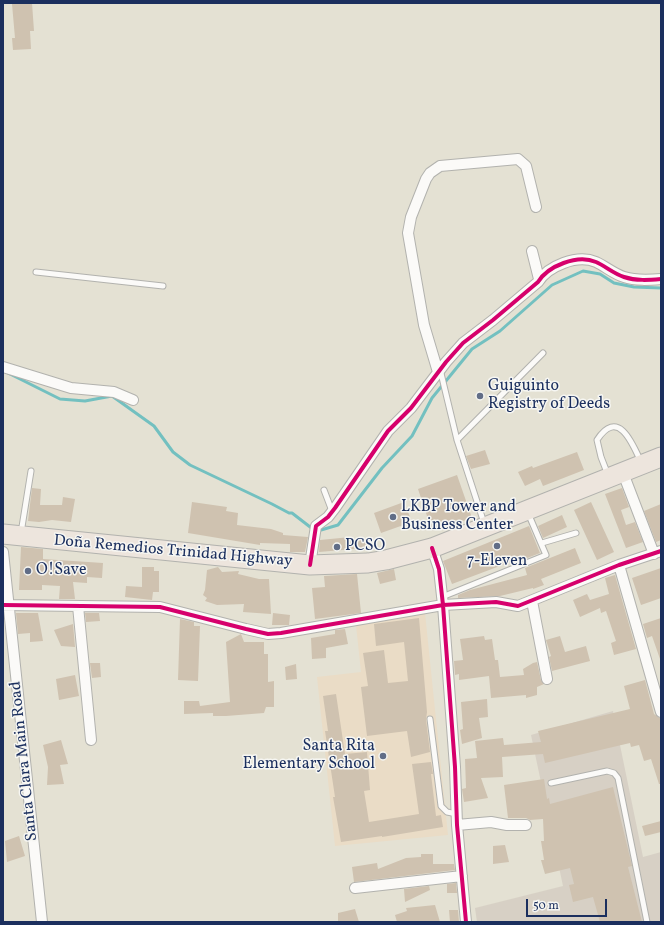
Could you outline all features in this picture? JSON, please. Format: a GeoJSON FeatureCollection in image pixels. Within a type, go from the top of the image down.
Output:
{"type":"FeatureCollection","features":[{"type":"Feature","properties":{"kind":"highway","name":"Doña Remedios Trinidad Highway"},"geometry":{"type":"LineString","coordinates":[[12,535],[310,565],[386,560],[432,548],[485,525],[661,457]]}},
{"type":"Feature","properties":{"kind":"street"},"geometry":{"type":"LineString","coordinates":[[440,373],[424,325],[408,233],[411,217],[426,179],[435,169],[440,166],[518,159],[526,166],[536,207]]}},
{"type":"Feature","properties":{"kind":"street"},"geometry":{"type":"LineString","coordinates":[[532,251],[539,279]]}},
{"type":"Feature","properties":{"kind":"street"},"geometry":{"type":"LineString","coordinates":[[310,565],[316,526],[332,511],[388,431],[411,408],[463,343],[493,320],[543,274],[568,261],[584,259],[595,261],[623,277],[648,281],[661,279]]}},
{"type":"Feature","properties":{"kind":"street"},"geometry":{"type":"LineString","coordinates":[[3,367],[71,388],[114,392],[132,400]]}},
{"type":"Feature","properties":{"kind":"street"},"geometry":{"type":"LineString","coordinates":[[6,605],[160,607],[268,634],[281,633],[442,601],[496,602],[518,606],[619,565],[658,553],[616,475]]}},
{"type":"Feature","properties":{"kind":"street"},"geometry":{"type":"LineString","coordinates":[[432,548],[439,569],[442,601],[455,767],[457,820],[466,922]]}},
{"type":"Feature","properties":{"kind":"street","name":"Santa Clara Main Road"},"geometry":{"type":"LineString","coordinates":[[3,552],[6,605],[42,922]]}},
{"type":"Feature","properties":{"kind":"street"},"geometry":{"type":"LineString","coordinates":[[619,565],[661,712]]}},
{"type":"Feature","properties":{"kind":"street"},"geometry":{"type":"LineString","coordinates":[[532,601],[547,679]]}},
{"type":"Feature","properties":{"kind":"street"},"geometry":{"type":"LineString","coordinates":[[78,606],[91,740]]}},
{"type":"Feature","properties":{"kind":"street"},"geometry":{"type":"LineString","coordinates":[[457,820],[491,822],[507,825],[526,825]]}},
{"type":"Feature","properties":{"kind":"street"},"geometry":{"type":"LineString","coordinates":[[356,888],[462,876]]}},
{"type":"Feature","properties":{"kind":"lane"},"geometry":{"type":"LineString","coordinates":[[36,272],[163,286]]}},
{"type":"Feature","properties":{"kind":"lane"},"geometry":{"type":"LineString","coordinates":[[457,440],[543,354]]}},
{"type":"Feature","properties":{"kind":"lane"},"geometry":{"type":"LineString","coordinates":[[440,373],[446,391],[457,440],[485,525]]}},
{"type":"Feature","properties":{"kind":"lane"},"geometry":{"type":"LineString","coordinates":[[616,475],[601,457],[597,440],[603,432],[614,428],[622,429],[629,436],[642,464]]}},
{"type":"Feature","properties":{"kind":"lane"},"geometry":{"type":"LineString","coordinates":[[12,535],[31,471]]}},
{"type":"Feature","properties":{"kind":"lane"},"geometry":{"type":"LineString","coordinates":[[324,490],[332,511]]}},
{"type":"Feature","properties":{"kind":"lane"},"geometry":{"type":"LineString","coordinates":[[442,601],[546,555],[527,510]]}},
{"type":"Feature","properties":{"kind":"lane"},"geometry":{"type":"LineString","coordinates":[[542,544],[576,533]]}},
{"type":"Feature","properties":{"kind":"lane"},"geometry":{"type":"LineString","coordinates":[[430,719],[441,806],[457,820]]}},
{"type":"Feature","properties":{"kind":"lane"},"geometry":{"type":"LineString","coordinates":[[551,783],[607,771],[614,773],[618,778],[647,922]]}},
{"type":"Feature","properties":{"kind":"shaded area","name":"Santa Rita Elementary School"},"geometry":{"type":"Polygon","coordinates":[[[425,613],[448,835],[335,846],[317,677],[361,672],[356,625],[425,613]]]}},
{"type":"Feature","properties":{"kind":"shaded area"},"geometry":{"type":"Polygon","coordinates":[[[613,711],[643,857],[661,852],[661,922],[477,922],[475,908],[563,886],[531,735],[613,711]]]}},
{"type":"Feature","properties":{"kind":"building"},"geometry":{"type":"Polygon","coordinates":[[[32,3],[34,31],[30,31],[31,49],[13,50],[12,38],[15,38],[12,4],[32,3]]]}},
{"type":"Feature","properties":{"kind":"building"},"geometry":{"type":"Polygon","coordinates":[[[485,450],[490,464],[471,469],[466,456],[485,450]]]}},
{"type":"Feature","properties":{"kind":"building"},"geometry":{"type":"Polygon","coordinates":[[[577,452],[584,470],[543,486],[540,479],[525,486],[518,472],[532,466],[533,468],[577,452]]]}},
{"type":"Feature","properties":{"kind":"building"},"geometry":{"type":"Polygon","coordinates":[[[457,475],[472,518],[432,531],[418,489],[457,475]]]}},
{"type":"Feature","properties":{"kind":"building"},"geometry":{"type":"Polygon","coordinates":[[[32,488],[41,489],[40,505],[62,505],[63,497],[75,499],[71,522],[52,520],[39,522],[28,521],[32,488]]]}},
{"type":"Feature","properties":{"kind":"building"},"geometry":{"type":"Polygon","coordinates":[[[622,488],[629,507],[621,510],[626,525],[635,522],[643,542],[626,548],[605,494],[622,488]]]}},
{"type":"Feature","properties":{"kind":"building"},"geometry":{"type":"Polygon","coordinates":[[[192,502],[227,507],[226,511],[238,513],[237,525],[271,529],[283,533],[283,535],[308,537],[305,552],[290,552],[290,544],[260,543],[260,545],[188,533],[192,502]]]}},
{"type":"Feature","properties":{"kind":"building","name":"LKBP Tower and Business Center"},"geometry":{"type":"Polygon","coordinates":[[[404,502],[412,522],[381,533],[374,513],[404,502]]]}},
{"type":"Feature","properties":{"kind":"building"},"geometry":{"type":"Polygon","coordinates":[[[591,502],[614,552],[597,560],[574,510],[591,502]]]}},
{"type":"Feature","properties":{"kind":"building"},"geometry":{"type":"Polygon","coordinates":[[[661,504],[661,540],[656,542],[644,511],[661,504]]]}},
{"type":"Feature","properties":{"kind":"building"},"geometry":{"type":"Polygon","coordinates":[[[562,515],[567,527],[543,538],[538,526],[562,515]]]}},
{"type":"Feature","properties":{"kind":"building"},"geometry":{"type":"Polygon","coordinates":[[[529,526],[540,553],[522,560],[521,558],[452,584],[443,561],[529,526]]]}},
{"type":"Feature","properties":{"kind":"building"},"geometry":{"type":"Polygon","coordinates":[[[351,537],[351,541],[365,539],[366,548],[319,552],[320,540],[351,537]]]}},
{"type":"Feature","properties":{"kind":"building"},"geometry":{"type":"Polygon","coordinates":[[[21,547],[43,549],[43,559],[103,563],[102,578],[87,577],[87,583],[73,582],[75,599],[59,599],[60,586],[42,585],[42,590],[19,590],[21,547]]]}},
{"type":"Feature","properties":{"kind":"building"},"geometry":{"type":"Polygon","coordinates":[[[575,548],[581,563],[541,579],[544,585],[533,589],[500,596],[458,598],[458,595],[470,590],[527,575],[525,568],[575,548]]]}},
{"type":"Feature","properties":{"kind":"building"},"geometry":{"type":"Polygon","coordinates":[[[142,567],[154,567],[154,571],[159,571],[159,592],[153,592],[152,600],[125,597],[126,586],[142,587],[142,567]]]}},
{"type":"Feature","properties":{"kind":"building"},"geometry":{"type":"Polygon","coordinates":[[[218,567],[222,572],[239,571],[238,574],[259,579],[269,579],[271,614],[243,612],[244,604],[217,605],[205,601],[207,598],[203,595],[207,570],[218,567]]]}},
{"type":"Feature","properties":{"kind":"building"},"geometry":{"type":"Polygon","coordinates":[[[661,568],[661,598],[641,605],[632,578],[661,568]]]}},
{"type":"Feature","properties":{"kind":"building"},"geometry":{"type":"Polygon","coordinates":[[[394,569],[396,580],[380,584],[377,573],[394,569]]]}},
{"type":"Feature","properties":{"kind":"building"},"geometry":{"type":"Polygon","coordinates":[[[357,574],[361,613],[315,619],[312,588],[325,587],[324,576],[357,574]]]}},
{"type":"Feature","properties":{"kind":"building"},"geometry":{"type":"Polygon","coordinates":[[[615,575],[636,649],[614,655],[611,643],[616,641],[606,611],[601,613],[600,608],[580,617],[573,600],[587,594],[590,600],[609,594],[605,578],[615,575]]]}},
{"type":"Feature","properties":{"kind":"building"},"geometry":{"type":"Polygon","coordinates":[[[16,613],[38,613],[43,641],[30,642],[30,633],[18,634],[16,613]]]}},
{"type":"Feature","properties":{"kind":"building"},"geometry":{"type":"Polygon","coordinates":[[[85,613],[99,613],[100,621],[86,622],[85,613]]]}},
{"type":"Feature","properties":{"kind":"building"},"geometry":{"type":"Polygon","coordinates":[[[273,613],[290,615],[289,625],[272,625],[273,613]]]}},
{"type":"Feature","properties":{"kind":"building"},"geometry":{"type":"Polygon","coordinates":[[[419,618],[427,712],[426,720],[430,752],[411,757],[407,731],[367,736],[361,687],[368,686],[363,653],[384,650],[388,683],[408,681],[404,642],[376,646],[374,624],[419,618]]]}},
{"type":"Feature","properties":{"kind":"building"},"geometry":{"type":"Polygon","coordinates":[[[661,618],[660,659],[652,636],[647,638],[643,624],[661,618]]]}},
{"type":"Feature","properties":{"kind":"building"},"geometry":{"type":"Polygon","coordinates":[[[180,619],[194,622],[194,626],[200,626],[198,681],[178,680],[180,619]]]}},
{"type":"Feature","properties":{"kind":"building"},"geometry":{"type":"Polygon","coordinates":[[[73,624],[75,647],[61,646],[54,630],[73,624]]]}},
{"type":"Feature","properties":{"kind":"building"},"geometry":{"type":"Polygon","coordinates":[[[345,629],[348,644],[326,648],[326,658],[312,659],[311,638],[335,634],[335,630],[345,629]]]}},
{"type":"Feature","properties":{"kind":"building"},"geometry":{"type":"Polygon","coordinates":[[[241,634],[244,642],[264,642],[264,654],[268,654],[268,682],[274,681],[274,707],[266,707],[264,713],[226,716],[213,716],[213,713],[184,714],[184,701],[199,701],[200,706],[230,702],[226,642],[241,634]]]}},
{"type":"Feature","properties":{"kind":"building"},"geometry":{"type":"Polygon","coordinates":[[[484,636],[485,640],[492,639],[495,660],[498,660],[500,677],[524,675],[523,669],[537,662],[541,680],[544,684],[537,687],[537,695],[526,698],[526,695],[491,698],[489,676],[459,680],[459,674],[455,675],[454,661],[463,660],[460,639],[484,636]]]}},
{"type":"Feature","properties":{"kind":"building"},"geometry":{"type":"Polygon","coordinates":[[[560,636],[565,652],[586,646],[590,661],[552,671],[549,657],[551,656],[546,640],[560,636]]]}},
{"type":"Feature","properties":{"kind":"building"},"geometry":{"type":"Polygon","coordinates":[[[90,663],[100,663],[101,677],[92,678],[90,663]]]}},
{"type":"Feature","properties":{"kind":"building"},"geometry":{"type":"Polygon","coordinates":[[[296,664],[297,679],[286,680],[285,667],[296,664]]]}},
{"type":"Feature","properties":{"kind":"building"},"geometry":{"type":"Polygon","coordinates":[[[75,675],[79,696],[59,700],[56,679],[75,675]]]}},
{"type":"Feature","properties":{"kind":"building"},"geometry":{"type":"Polygon","coordinates":[[[645,680],[654,714],[661,719],[661,784],[659,784],[651,759],[644,761],[639,745],[631,747],[630,743],[545,763],[543,754],[502,757],[503,777],[481,778],[488,798],[464,802],[462,789],[466,788],[465,759],[477,758],[475,741],[503,738],[504,745],[541,742],[538,731],[630,709],[624,686],[645,680]]]}},
{"type":"Feature","properties":{"kind":"building"},"geometry":{"type":"Polygon","coordinates":[[[336,694],[345,754],[367,752],[370,790],[364,791],[369,822],[419,814],[412,764],[431,762],[436,816],[441,815],[443,827],[341,842],[333,797],[335,797],[325,731],[328,731],[323,696],[336,694]]]}},
{"type":"Feature","properties":{"kind":"building"},"geometry":{"type":"Polygon","coordinates":[[[487,699],[488,717],[479,718],[482,738],[462,744],[460,730],[463,729],[461,702],[487,699]]]}},
{"type":"Feature","properties":{"kind":"building"},"geometry":{"type":"Polygon","coordinates":[[[61,740],[68,764],[60,765],[64,784],[47,785],[48,767],[43,745],[61,740]]]}},
{"type":"Feature","properties":{"kind":"building"},"geometry":{"type":"Polygon","coordinates":[[[544,779],[547,799],[549,798],[550,804],[613,787],[632,866],[628,867],[642,922],[600,922],[593,897],[573,902],[569,885],[574,884],[570,868],[545,874],[541,860],[544,860],[541,841],[544,841],[543,819],[530,820],[526,818],[508,818],[504,785],[544,779]]]}},
{"type":"Feature","properties":{"kind":"building"},"geometry":{"type":"Polygon","coordinates":[[[661,821],[661,832],[645,836],[642,826],[661,821]]]}},
{"type":"Feature","properties":{"kind":"building"},"geometry":{"type":"Polygon","coordinates":[[[19,836],[25,856],[7,862],[5,841],[19,836]]]}},
{"type":"Feature","properties":{"kind":"building"},"geometry":{"type":"Polygon","coordinates":[[[505,845],[509,862],[493,864],[493,846],[505,845]]]}},
{"type":"Feature","properties":{"kind":"building"},"geometry":{"type":"Polygon","coordinates":[[[421,854],[433,854],[433,864],[454,864],[455,870],[354,882],[352,867],[377,863],[378,869],[406,858],[421,857],[421,854]]]}},
{"type":"Feature","properties":{"kind":"building"},"geometry":{"type":"Polygon","coordinates":[[[456,883],[457,893],[447,893],[447,884],[456,883]]]}},
{"type":"Feature","properties":{"kind":"building"},"geometry":{"type":"Polygon","coordinates":[[[429,886],[430,890],[405,902],[404,889],[429,886]]]}},
{"type":"Feature","properties":{"kind":"building"},"geometry":{"type":"Polygon","coordinates":[[[435,905],[440,922],[397,922],[395,915],[407,911],[406,908],[435,905]]]}},
{"type":"Feature","properties":{"kind":"building"},"geometry":{"type":"Polygon","coordinates":[[[355,909],[359,922],[338,922],[338,913],[355,909]]]}},
{"type":"Feature","properties":{"kind":"building"},"geometry":{"type":"Polygon","coordinates":[[[449,910],[458,910],[459,922],[450,922],[449,910]]]}},
{"type":"Feature","properties":{"kind":"waterway"},"geometry":{"type":"LineString","coordinates":[[8,373],[60,399],[85,401],[112,396],[154,426],[173,452],[190,465],[289,513],[292,513],[314,530],[321,530],[338,525],[382,468],[412,436],[432,398],[472,349],[500,331],[552,285],[583,271],[600,274],[614,283],[634,287],[661,288]]}},
{"type":"Feature","properties":{"kind":"cycle path"},"geometry":{"type":"LineString","coordinates":[[310,565],[316,526],[328,517],[335,508],[388,431],[411,408],[446,362],[463,343],[493,320],[549,271],[564,263],[588,260],[596,262],[620,276],[642,280],[661,279]]}},
{"type":"Feature","properties":{"kind":"cycle path"},"geometry":{"type":"LineString","coordinates":[[432,548],[439,569],[443,605],[455,767],[457,825],[466,922]]}},
{"type":"Feature","properties":{"kind":"cycle path"},"geometry":{"type":"LineString","coordinates":[[3,605],[160,607],[268,634],[281,633],[443,605],[496,602],[518,606],[619,565],[661,551]]}},
{"type":"Feature","properties":{"kind":"place","name":"Guiguinto Registry of Deeds"},"geometry":{"type":"Point","coordinates":[480,396]}},
{"type":"Feature","properties":{"kind":"place","name":"LKBP Tower and Business Center"},"geometry":{"type":"Point","coordinates":[393,517]}},
{"type":"Feature","properties":{"kind":"place","name":"7-Eleven"},"geometry":{"type":"Point","coordinates":[497,546]}},
{"type":"Feature","properties":{"kind":"place","name":"PCSO"},"geometry":{"type":"Point","coordinates":[337,547]}},
{"type":"Feature","properties":{"kind":"place","name":"O!Save"},"geometry":{"type":"Point","coordinates":[28,571]}},
{"type":"Feature","properties":{"kind":"place","name":"Santa Rita Elementary School"},"geometry":{"type":"Point","coordinates":[383,756]}}]}
